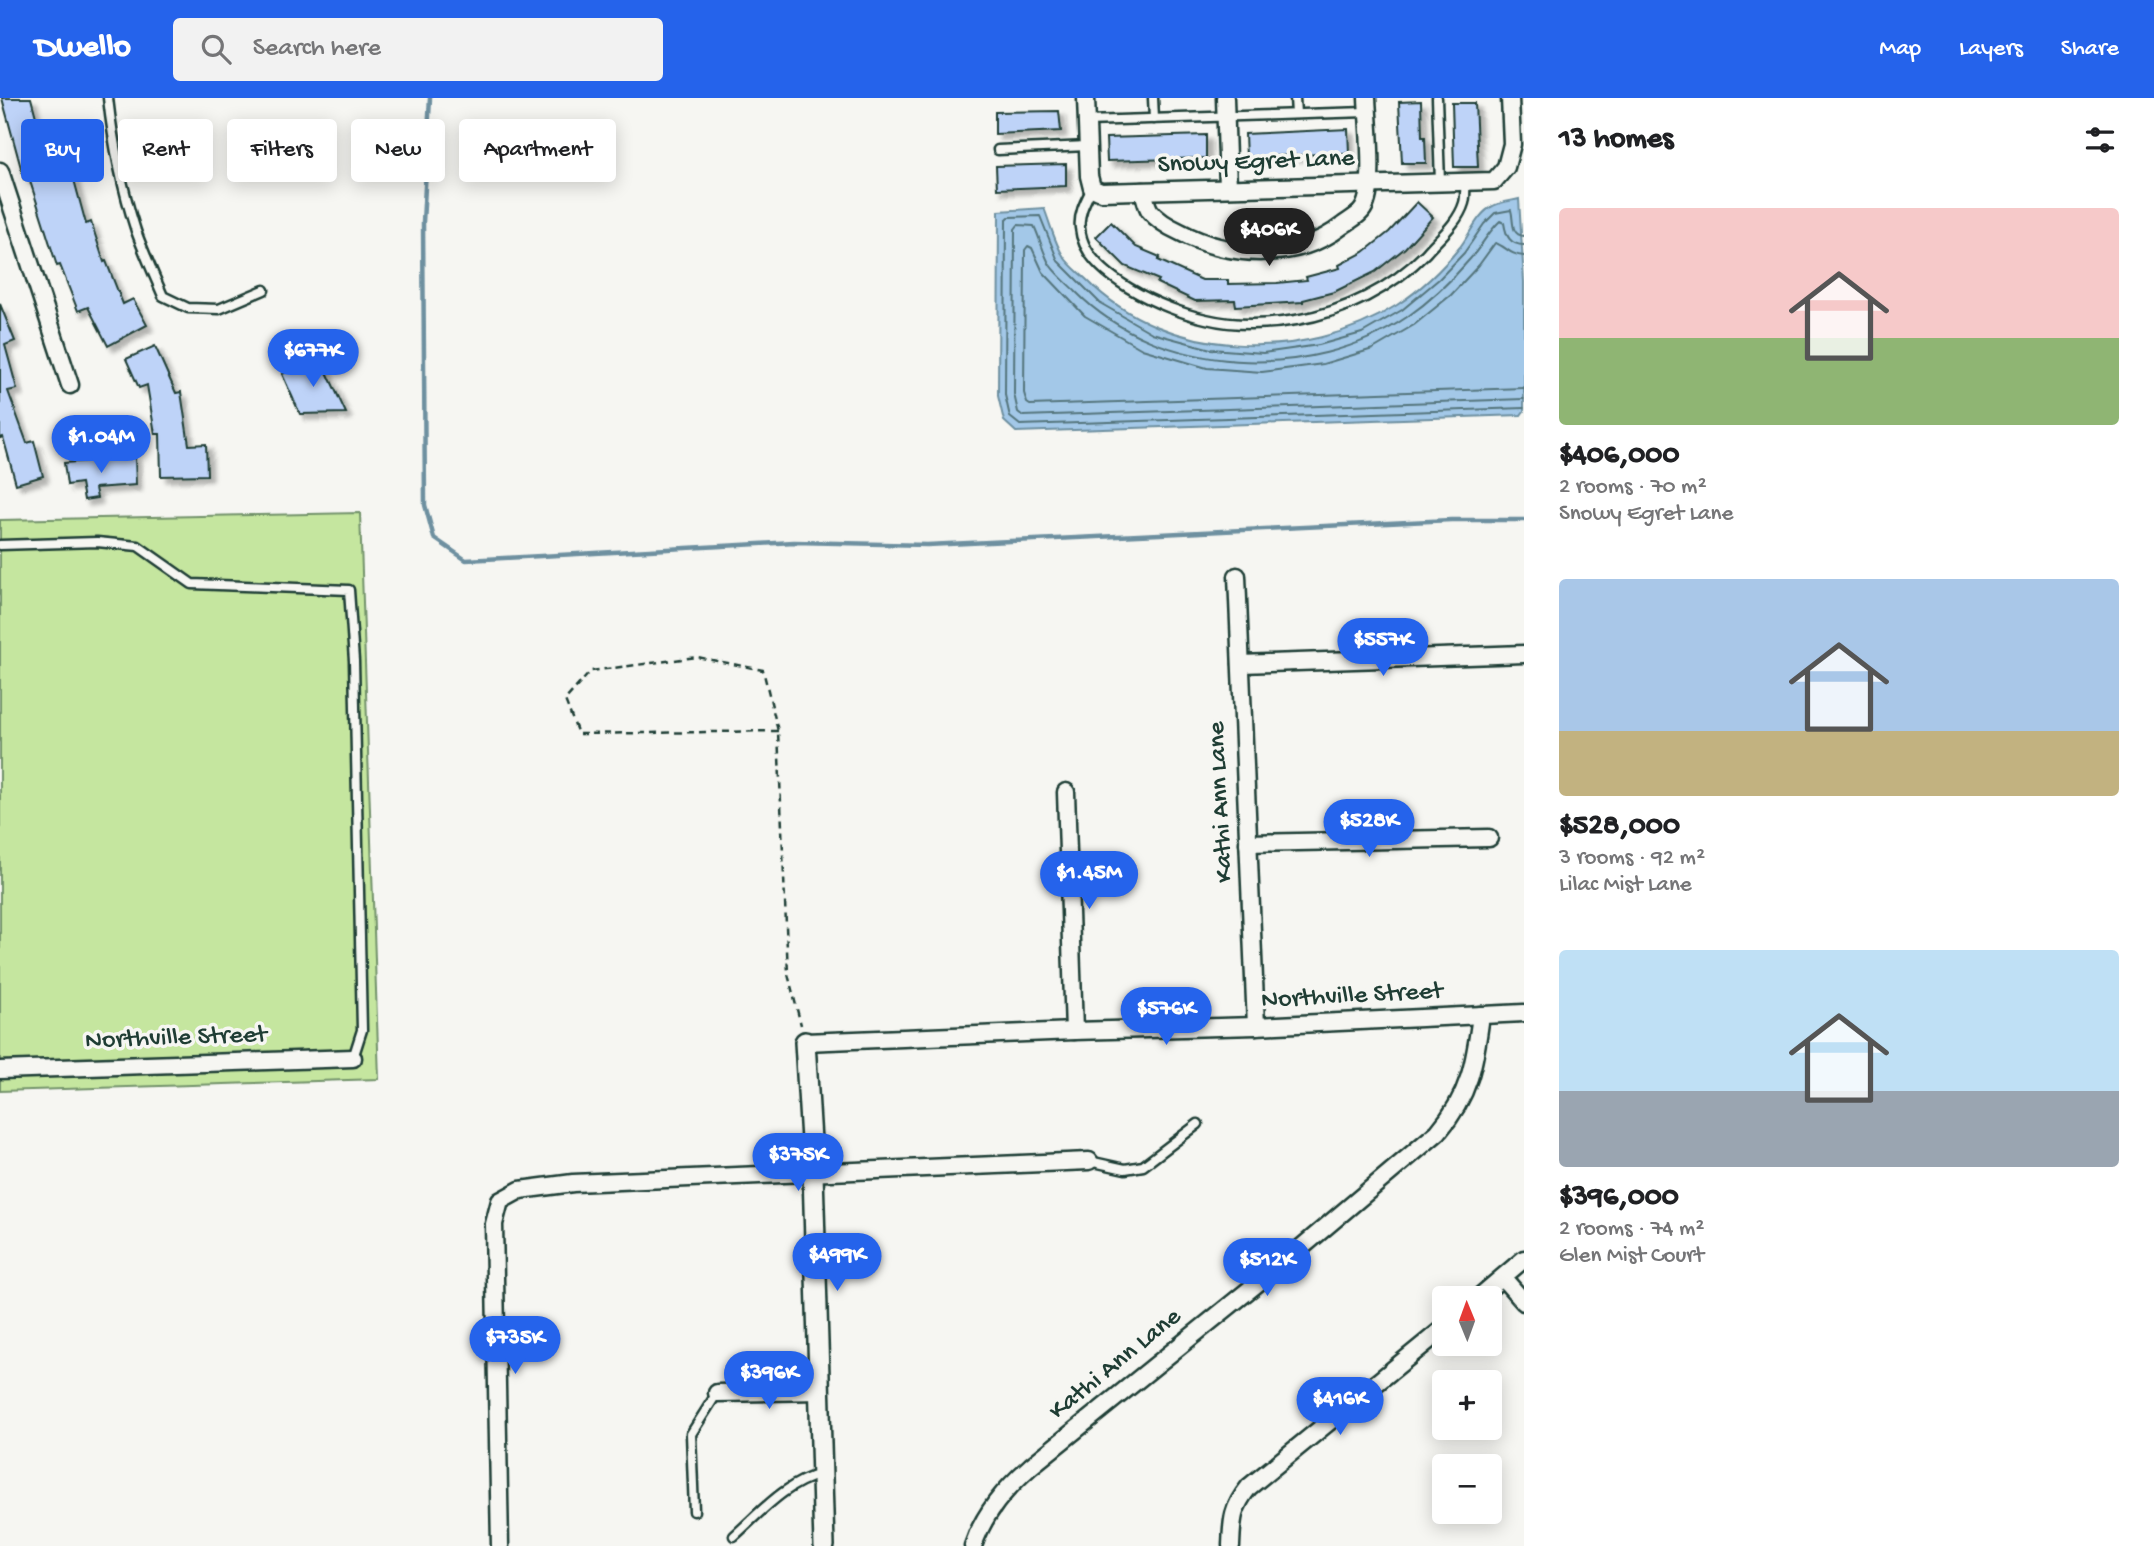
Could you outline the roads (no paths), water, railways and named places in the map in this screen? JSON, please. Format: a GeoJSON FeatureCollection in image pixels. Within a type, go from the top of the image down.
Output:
{"type":"FeatureCollection","features":[{"type":"Feature","properties":{"kind":"street"},"geometry":{"type":"LineString","coordinates":[[1086,98],[1089,176],[1092,188]]}},
{"type":"Feature","properties":{"kind":"street"},"geometry":{"type":"LineString","coordinates":[[1225,98],[1228,188]]}},
{"type":"Feature","properties":{"kind":"street","name":"Snowy Egret Lane"},"geometry":{"type":"LineString","coordinates":[[1092,188],[1101,192],[1494,181],[1506,167],[1512,144],[1510,98]]}},
{"type":"Feature","properties":{"kind":"street"},"geometry":{"type":"LineString","coordinates":[[1367,105],[1370,185]]}},
{"type":"Feature","properties":{"kind":"street"},"geometry":{"type":"LineString","coordinates":[[0,171],[69,385]]}},
{"type":"Feature","properties":{"kind":"street","name":"Snowy Egret Lane"},"geometry":{"type":"LineString","coordinates":[[1143,191],[1149,209],[1164,224],[1192,239],[1230,250],[1265,253],[1330,236],[1363,210],[1370,185]]}},
{"type":"Feature","properties":{"kind":"street","name":"Kathi Ann Lane"},"geometry":{"type":"LineString","coordinates":[[1237,576],[1256,1026]]}},
{"type":"Feature","properties":{"kind":"street"},"geometry":{"type":"LineString","coordinates":[[1241,664],[1524,654]]}},
{"type":"Feature","properties":{"kind":"street"},"geometry":{"type":"LineString","coordinates":[[1066,792],[1074,1031]]}},
{"type":"Feature","properties":{"kind":"street"},"geometry":{"type":"LineString","coordinates":[[1248,843],[1489,838]]}},
{"type":"Feature","properties":{"kind":"street","name":"Northville Street"},"geometry":{"type":"LineString","coordinates":[[805,1042],[1256,1026],[1524,1013]]}},
{"type":"Feature","properties":{"kind":"street","name":"Kathi Ann Lane"},"geometry":{"type":"LineString","coordinates":[[973,1546],[988,1514],[1000,1497],[1031,1466],[1296,1252],[1438,1132],[1451,1117],[1468,1085],[1476,1056],[1481,1015]]}},
{"type":"Feature","properties":{"kind":"street"},"geometry":{"type":"LineString","coordinates":[[805,1042],[813,1173],[824,1546]]}},
{"type":"Feature","properties":{"kind":"street","name":"Northville Street"},"geometry":{"type":"LineString","coordinates":[[0,1070],[354,1058]]}},
{"type":"Feature","properties":{"kind":"street"},"geometry":{"type":"LineString","coordinates":[[500,1546],[494,1224],[500,1201],[520,1190],[540,1186],[1089,1161]]}},
{"type":"Feature","properties":{"kind":"street"},"geometry":{"type":"LineString","coordinates":[[1493,1286],[1524,1259]]}},
{"type":"Feature","properties":{"kind":"street"},"geometry":{"type":"LineString","coordinates":[[1503,1278],[1524,1302]]}},
{"type":"Feature","properties":{"kind":"street"},"geometry":{"type":"LineString","coordinates":[[1231,1546],[1232,1518],[1239,1500],[1249,1488],[1432,1338]]}},
{"type":"Feature","properties":{"kind":"street"},"geometry":{"type":"LineString","coordinates":[[718,1393],[820,1391]]}},
{"type":"Feature","properties":{"kind":"lane"},"geometry":{"type":"LineString","coordinates":[[108,98],[121,178],[137,232],[163,296],[188,308],[219,309],[264,290]]}},
{"type":"Feature","properties":{"kind":"lane"},"geometry":{"type":"LineString","coordinates":[[1153,98],[1154,119]]}},
{"type":"Feature","properties":{"kind":"lane"},"geometry":{"type":"LineString","coordinates":[[1295,98],[1296,114]]}},
{"type":"Feature","properties":{"kind":"lane"},"geometry":{"type":"LineString","coordinates":[[1437,98],[1440,182]]}},
{"type":"Feature","properties":{"kind":"lane"},"geometry":{"type":"LineString","coordinates":[[1087,121],[1296,114],[1367,105]]}},
{"type":"Feature","properties":{"kind":"lane"},"geometry":{"type":"LineString","coordinates":[[998,150],[1088,146]]}},
{"type":"Feature","properties":{"kind":"lane"},"geometry":{"type":"LineString","coordinates":[[1092,188],[1079,226],[1083,242],[1098,265],[1151,301],[1206,319],[1243,324],[1296,320],[1343,308],[1386,286],[1420,258],[1451,226],[1464,203],[1465,181]]}},
{"type":"Feature","properties":{"kind":"lane"},"geometry":{"type":"LineString","coordinates":[[0,545],[97,542],[138,546],[192,584],[349,590],[354,661],[362,1030],[354,1058]]}},
{"type":"Feature","properties":{"kind":"lane"},"geometry":{"type":"LineString","coordinates":[[1089,1161],[1125,1169],[1143,1166],[1198,1124]]}},
{"type":"Feature","properties":{"kind":"lane"},"geometry":{"type":"LineString","coordinates":[[694,1511],[691,1434],[718,1393]]}},
{"type":"Feature","properties":{"kind":"lane"},"geometry":{"type":"LineString","coordinates":[[734,1536],[792,1485],[822,1474]]}},
{"type":"Feature","properties":{"kind":"water"},"geometry":{"type":"Polygon","coordinates":[[[1519,199],[1524,282],[1524,411],[1521,415],[1016,432],[1004,421],[998,396],[999,211],[1044,208],[1064,257],[1119,306],[1156,326],[1196,339],[1237,345],[1279,344],[1321,337],[1361,324],[1397,305],[1423,286],[1460,247],[1488,209],[1519,199]]]}},
{"type":"Feature","properties":{"kind":"waterway"},"geometry":{"type":"LineString","coordinates":[[430,98],[423,222],[425,505],[434,538],[466,560],[794,542],[927,545],[1451,520],[1524,520]]}}]}
